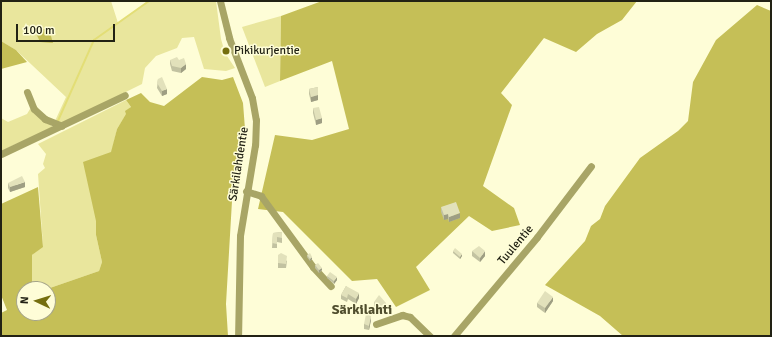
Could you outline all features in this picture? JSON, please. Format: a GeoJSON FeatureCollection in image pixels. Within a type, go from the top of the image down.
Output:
{"type":"FeatureCollection","features":[{"type":"Feature","properties":{"kind":"street","name":"Särkilahdentie"},"geometry":{"type":"LineString","coordinates":[[220,1],[229,38],[252,98],[256,120],[255,145],[246,191],[239,257],[238,336]]}},
{"type":"Feature","properties":{"kind":"street"},"geometry":{"type":"LineString","coordinates":[[27,92],[34,109],[56,126],[63,126]]}},
{"type":"Feature","properties":{"kind":"street"},"geometry":{"type":"LineString","coordinates":[[1,154],[63,126],[125,95]]}},
{"type":"Feature","properties":{"kind":"street","name":"Tuulentie"},"geometry":{"type":"LineString","coordinates":[[454,336],[541,232],[591,166]]}},
{"type":"Feature","properties":{"kind":"street"},"geometry":{"type":"LineString","coordinates":[[246,191],[261,196],[312,266],[331,286]]}},
{"type":"Feature","properties":{"kind":"street"},"geometry":{"type":"LineString","coordinates":[[376,324],[402,315],[410,318],[430,336]]}},
{"type":"Feature","properties":{"kind":"shaded area"},"geometry":{"type":"Polygon","coordinates":[[[1,1],[111,1],[118,23],[148,1],[216,1],[221,39],[225,53],[235,68],[226,71],[204,69],[194,37],[182,38],[177,48],[156,56],[145,68],[142,84],[61,124],[55,121],[66,97],[16,50],[1,41],[1,1]]]}},
{"type":"Feature","properties":{"kind":"shaded area"},"geometry":{"type":"Polygon","coordinates":[[[322,1],[637,1],[622,20],[597,34],[576,52],[544,38],[501,93],[512,105],[483,186],[514,208],[520,225],[492,231],[469,216],[416,267],[430,290],[396,307],[377,279],[352,281],[283,212],[258,209],[275,135],[312,140],[349,129],[332,61],[280,81],[281,16],[322,1]]]}},
{"type":"Feature","properties":{"kind":"shaded area"},"geometry":{"type":"Polygon","coordinates":[[[757,5],[771,11],[771,336],[623,336],[600,316],[545,285],[585,241],[591,226],[600,219],[605,206],[640,158],[678,131],[688,121],[693,82],[716,40],[757,5]]]}},
{"type":"Feature","properties":{"kind":"shaded area"},"geometry":{"type":"Polygon","coordinates":[[[281,16],[280,81],[265,87],[242,27],[281,16]]]}},
{"type":"Feature","properties":{"kind":"shaded area"},"geometry":{"type":"Polygon","coordinates":[[[40,29],[49,29],[53,43],[40,42],[36,33],[40,29]]]}},
{"type":"Feature","properties":{"kind":"shaded area"},"geometry":{"type":"Polygon","coordinates":[[[1,41],[16,50],[27,62],[1,69],[1,41]]]}},
{"type":"Feature","properties":{"kind":"shaded area"},"geometry":{"type":"Polygon","coordinates":[[[202,77],[222,80],[233,77],[243,103],[246,142],[232,201],[226,304],[228,336],[1,336],[1,313],[7,310],[1,295],[1,204],[38,187],[43,247],[32,255],[32,281],[16,281],[16,321],[56,321],[56,286],[99,271],[102,262],[96,235],[96,221],[83,162],[111,152],[117,129],[126,114],[125,111],[131,107],[126,100],[141,93],[150,102],[164,106],[202,77]]]}},
{"type":"Feature","properties":{"kind":"shaded area"},"geometry":{"type":"Polygon","coordinates":[[[126,100],[131,107],[117,129],[96,221],[96,235],[102,262],[99,271],[56,286],[56,281],[32,281],[32,255],[43,246],[38,174],[45,168],[43,164],[46,154],[38,144],[126,100]]]}},
{"type":"Feature","properties":{"kind":"shaded area"},"geometry":{"type":"Polygon","coordinates":[[[30,109],[53,127],[1,151],[1,118],[8,122],[27,114],[30,109]]]}},
{"type":"Feature","properties":{"kind":"building"},"geometry":{"type":"Polygon","coordinates":[[[177,57],[179,60],[184,58],[186,64],[181,68],[172,66],[170,60],[177,57]]]}},
{"type":"Feature","properties":{"kind":"building"},"geometry":{"type":"Polygon","coordinates":[[[162,77],[167,89],[162,91],[157,83],[158,79],[162,77]]]}},
{"type":"Feature","properties":{"kind":"building"},"geometry":{"type":"Polygon","coordinates":[[[318,87],[318,95],[311,97],[309,89],[318,87]]]}},
{"type":"Feature","properties":{"kind":"building"},"geometry":{"type":"Polygon","coordinates":[[[319,107],[322,118],[316,120],[313,108],[319,107]]]}},
{"type":"Feature","properties":{"kind":"building"},"geometry":{"type":"Polygon","coordinates":[[[22,176],[25,182],[10,187],[8,183],[22,176]]]}},
{"type":"Feature","properties":{"kind":"building"},"geometry":{"type":"Polygon","coordinates":[[[456,202],[460,213],[449,217],[448,214],[444,215],[441,207],[456,202]]]}},
{"type":"Feature","properties":{"kind":"building"},"geometry":{"type":"Polygon","coordinates":[[[282,232],[282,238],[277,237],[277,244],[272,243],[273,233],[282,232]]]}},
{"type":"Feature","properties":{"kind":"building"},"geometry":{"type":"Polygon","coordinates":[[[479,246],[485,251],[480,258],[472,251],[479,246]]]}},
{"type":"Feature","properties":{"kind":"building"},"geometry":{"type":"Polygon","coordinates":[[[455,248],[462,254],[460,257],[453,251],[455,248]]]}},
{"type":"Feature","properties":{"kind":"building"},"geometry":{"type":"Polygon","coordinates":[[[281,253],[287,256],[286,264],[278,263],[278,255],[281,253]]]}},
{"type":"Feature","properties":{"kind":"building"},"geometry":{"type":"Polygon","coordinates":[[[310,253],[312,257],[310,259],[307,255],[310,253]]]}},
{"type":"Feature","properties":{"kind":"building"},"geometry":{"type":"Polygon","coordinates":[[[318,263],[322,268],[319,270],[315,265],[318,263]]]}},
{"type":"Feature","properties":{"kind":"building"},"geometry":{"type":"Polygon","coordinates":[[[330,272],[337,277],[334,281],[327,276],[330,272]]]}},
{"type":"Feature","properties":{"kind":"building"},"geometry":{"type":"Polygon","coordinates":[[[346,286],[359,293],[356,299],[348,294],[347,298],[341,295],[346,286]]]}},
{"type":"Feature","properties":{"kind":"building"},"geometry":{"type":"Polygon","coordinates":[[[545,291],[553,297],[545,308],[537,303],[545,291]]]}},
{"type":"Feature","properties":{"kind":"building"},"geometry":{"type":"Polygon","coordinates":[[[379,295],[386,303],[379,309],[374,302],[379,295]]]}},
{"type":"Feature","properties":{"kind":"building"},"geometry":{"type":"Polygon","coordinates":[[[366,314],[371,316],[369,326],[364,324],[366,314]]]}},
{"type":"Feature","properties":{"kind":"waterway"},"geometry":{"type":"LineString","coordinates":[[57,123],[94,40],[149,1]]}},
{"type":"Feature","properties":{"kind":"place","name":"Pikikurjentie"},"geometry":{"type":"Point","coordinates":[226,51]}},
{"type":"Feature","properties":{"kind":"district","name":"Särkilahti"},"geometry":{"type":"Point","coordinates":[362,310]}}]}
